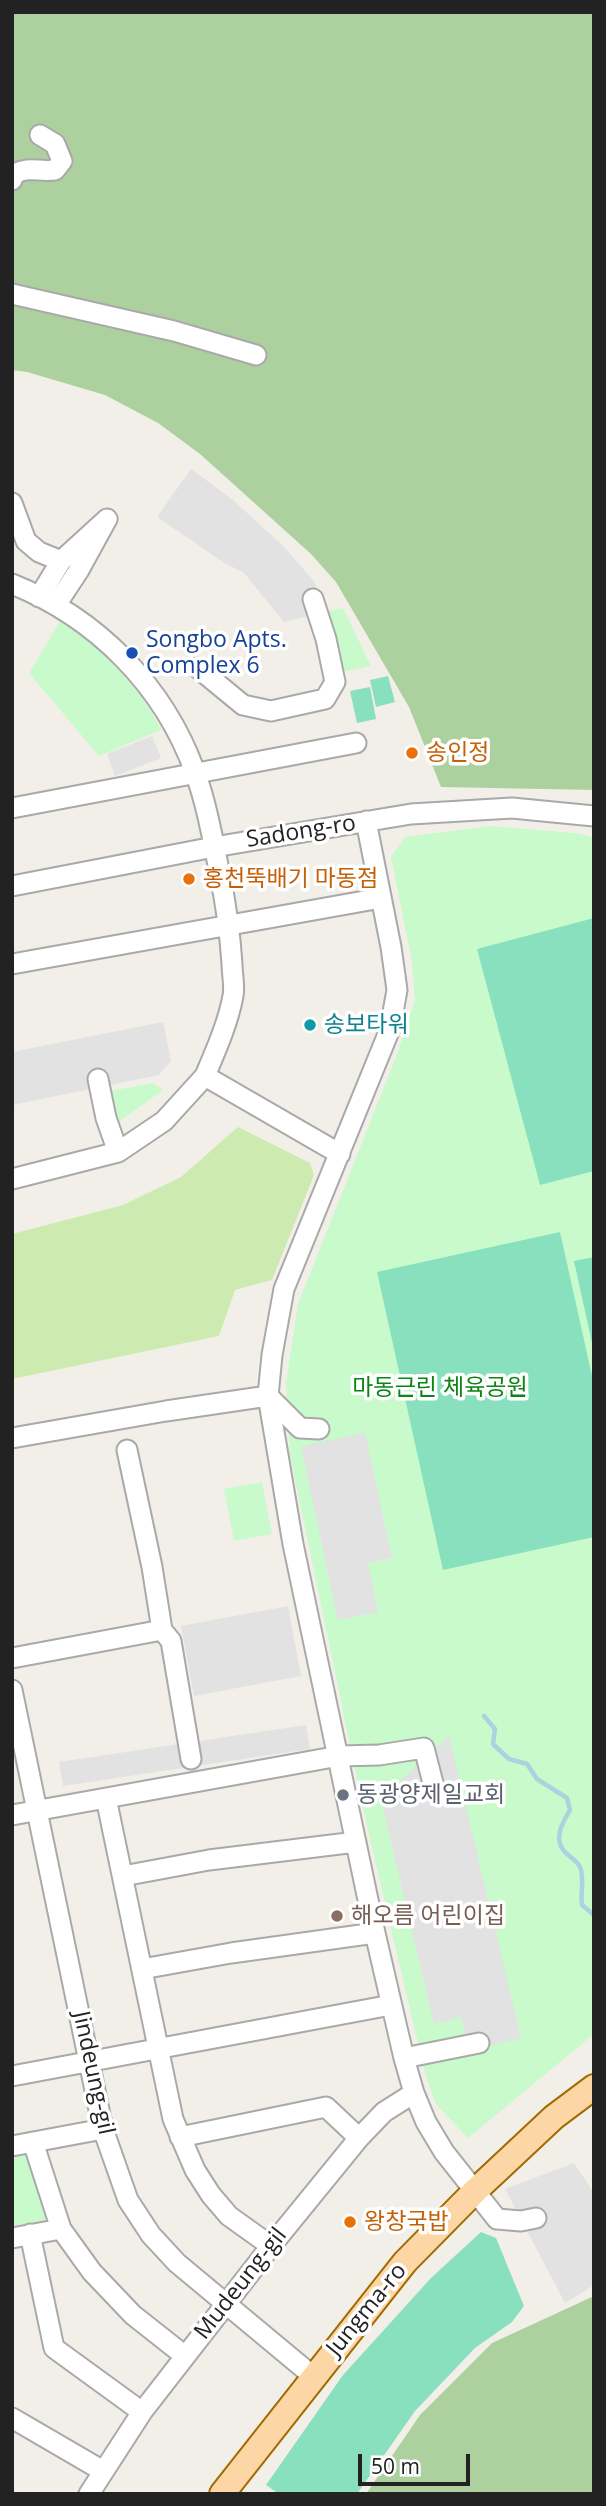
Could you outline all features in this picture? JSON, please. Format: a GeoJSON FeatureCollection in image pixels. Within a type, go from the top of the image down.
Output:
{"type":"FeatureCollection","features":[{"type":"Feature","properties":{"kind":"main road","name":"Jungma-ro"},"geometry":{"type":"LineString","coordinates":[[222,2494],[405,2262],[554,2117],[594,2087]]}},
{"type":"Feature","properties":{"kind":"street"},"geometry":{"type":"LineString","coordinates":[[12,180],[14,174],[25,169],[42,172],[55,170],[62,161],[55,144],[40,135]]}},
{"type":"Feature","properties":{"kind":"street"},"geometry":{"type":"LineString","coordinates":[[12,294],[174,331],[256,355]]}},
{"type":"Feature","properties":{"kind":"street"},"geometry":{"type":"LineString","coordinates":[[12,503],[26,541],[39,552],[61,561]]}},
{"type":"Feature","properties":{"kind":"street"},"geometry":{"type":"LineString","coordinates":[[107,519],[79,570],[48,601],[61,561],[107,519]]}},
{"type":"Feature","properties":{"kind":"street"},"geometry":{"type":"LineString","coordinates":[[12,584],[48,601],[116,649],[144,680],[181,740],[196,772],[230,923],[233,993],[222,1034],[205,1076],[164,1121],[118,1152],[12,1179]]}},
{"type":"Feature","properties":{"kind":"street"},"geometry":{"type":"LineString","coordinates":[[198,668],[243,705],[271,711],[325,699],[335,682],[326,639],[313,599]]}},
{"type":"Feature","properties":{"kind":"street"},"geometry":{"type":"LineString","coordinates":[[12,808],[356,743]]}},
{"type":"Feature","properties":{"kind":"street","name":"Sadong-ro"},"geometry":{"type":"LineString","coordinates":[[12,886],[214,847],[416,813],[512,808],[594,816]]}},
{"type":"Feature","properties":{"kind":"street"},"geometry":{"type":"LineString","coordinates":[[366,821],[397,990],[390,1029],[284,1289],[272,1355],[268,1396],[293,1545],[375,1933],[414,2093],[426,2122],[444,2152],[497,2219],[521,2221],[536,2218]]}},
{"type":"Feature","properties":{"kind":"street"},"geometry":{"type":"LineString","coordinates":[[12,964],[381,898]]}},
{"type":"Feature","properties":{"kind":"street"},"geometry":{"type":"LineString","coordinates":[[205,1076],[340,1154]]}},
{"type":"Feature","properties":{"kind":"street"},"geometry":{"type":"LineString","coordinates":[[97,1079],[106,1118],[118,1152]]}},
{"type":"Feature","properties":{"kind":"street"},"geometry":{"type":"LineString","coordinates":[[268,1396],[300,1428],[318,1429]]}},
{"type":"Feature","properties":{"kind":"street"},"geometry":{"type":"LineString","coordinates":[[12,1438],[268,1396]]}},
{"type":"Feature","properties":{"kind":"street"},"geometry":{"type":"LineString","coordinates":[[127,1450],[152,1566],[162,1630],[171,1641],[191,1759]]}},
{"type":"Feature","properties":{"kind":"street"},"geometry":{"type":"LineString","coordinates":[[12,1658],[162,1630]]}},
{"type":"Feature","properties":{"kind":"street","name":"Jindeung-gil"},"geometry":{"type":"LineString","coordinates":[[12,1690],[103,2129],[128,2200],[151,2235],[177,2263],[314,2376]]}},
{"type":"Feature","properties":{"kind":"street"},"geometry":{"type":"LineString","coordinates":[[12,1815],[339,1756],[379,1755],[424,1748],[433,1783]]}},
{"type":"Feature","properties":{"kind":"street"},"geometry":{"type":"LineString","coordinates":[[106,1798],[173,2119],[195,2170],[229,2216],[271,2246]]}},
{"type":"Feature","properties":{"kind":"street"},"geometry":{"type":"LineString","coordinates":[[123,1876],[209,1860],[356,1842]]}},
{"type":"Feature","properties":{"kind":"street"},"geometry":{"type":"LineString","coordinates":[[142,1969],[231,1953],[375,1933]]}},
{"type":"Feature","properties":{"kind":"street"},"geometry":{"type":"LineString","coordinates":[[12,2076],[391,2005]]}},
{"type":"Feature","properties":{"kind":"street"},"geometry":{"type":"LineString","coordinates":[[404,2057],[479,2043]]}},
{"type":"Feature","properties":{"kind":"street","name":"Mudeung-gil"},"geometry":{"type":"LineString","coordinates":[[89,2494],[142,2412],[271,2246],[359,2138],[384,2112],[414,2093]]}},
{"type":"Feature","properties":{"kind":"street"},"geometry":{"type":"LineString","coordinates":[[180,2137],[326,2107],[359,2138]]}},
{"type":"Feature","properties":{"kind":"street"},"geometry":{"type":"LineString","coordinates":[[12,2146],[103,2129]]}},
{"type":"Feature","properties":{"kind":"street"},"geometry":{"type":"LineString","coordinates":[[33,2142],[61,2229],[92,2272],[133,2315],[185,2356]]}},
{"type":"Feature","properties":{"kind":"street"},"geometry":{"type":"LineString","coordinates":[[61,2229],[21,2236],[54,2348],[142,2412]]}},
{"type":"Feature","properties":{"kind":"street"},"geometry":{"type":"LineString","coordinates":[[12,2418],[103,2471]]}},
{"type":"Feature","properties":{"kind":"green space"},"geometry":{"type":"Polygon","coordinates":[[[12,12],[594,12],[594,790],[441,787],[409,707],[336,582],[311,554],[200,454],[158,423],[105,395],[12,370],[12,12]]]}},
{"type":"Feature","properties":{"kind":"green space"},"geometry":{"type":"Polygon","coordinates":[[[343,608],[371,666],[342,672],[329,611],[343,608]]]}},
{"type":"Feature","properties":{"kind":"green space"},"geometry":{"type":"Polygon","coordinates":[[[61,620],[118,669],[141,697],[161,730],[99,756],[29,673],[61,620]]]}},
{"type":"Feature","properties":{"kind":"green space"},"geometry":{"type":"Polygon","coordinates":[[[388,676],[395,702],[376,707],[370,680],[388,676]]]}},
{"type":"Feature","properties":{"kind":"green space"},"geometry":{"type":"Polygon","coordinates":[[[370,687],[376,719],[357,723],[350,691],[370,687]]]}},
{"type":"Feature","properties":{"kind":"green space","name":"마동근린 체육공원"},"geometry":{"type":"Polygon","coordinates":[[[491,826],[594,837],[594,2034],[468,2138],[436,2104],[425,2073],[366,1822],[290,1455],[286,1383],[298,1304],[398,1052],[415,1000],[412,962],[391,857],[405,837],[491,826]]]}},
{"type":"Feature","properties":{"kind":"green space"},"geometry":{"type":"Polygon","coordinates":[[[594,918],[594,1171],[540,1185],[477,949],[594,918]]]}},
{"type":"Feature","properties":{"kind":"green space"},"geometry":{"type":"Polygon","coordinates":[[[153,1083],[163,1090],[117,1123],[110,1091],[153,1083]]]}},
{"type":"Feature","properties":{"kind":"green space"},"geometry":{"type":"Polygon","coordinates":[[[238,1127],[310,1163],[314,1175],[272,1280],[235,1290],[219,1336],[12,1379],[12,1234],[123,1205],[181,1177],[238,1127]]]}},
{"type":"Feature","properties":{"kind":"green space"},"geometry":{"type":"Polygon","coordinates":[[[560,1232],[594,1385],[594,1537],[443,1570],[377,1272],[560,1232]]]}},
{"type":"Feature","properties":{"kind":"green space"},"geometry":{"type":"Polygon","coordinates":[[[594,1257],[594,1352],[574,1261],[594,1257]]]}},
{"type":"Feature","properties":{"kind":"green space"},"geometry":{"type":"Polygon","coordinates":[[[262,1482],[272,1534],[234,1541],[224,1489],[262,1482]]]}},
{"type":"Feature","properties":{"kind":"green space"},"geometry":{"type":"Polygon","coordinates":[[[21,2152],[29,2159],[48,2212],[44,2221],[12,2226],[12,2153],[21,2152]]]}},
{"type":"Feature","properties":{"kind":"green space"},"geometry":{"type":"Polygon","coordinates":[[[481,2232],[496,2238],[524,2306],[512,2322],[475,2348],[415,2411],[357,2494],[279,2494],[266,2485],[343,2375],[431,2278],[481,2232]]]}},
{"type":"Feature","properties":{"kind":"green space"},"geometry":{"type":"Polygon","coordinates":[[[594,2296],[594,2494],[366,2494],[420,2415],[492,2343],[594,2296]]]}},
{"type":"Feature","properties":{"kind":"shaded area"},"geometry":{"type":"Polygon","coordinates":[[[191,469],[233,500],[283,546],[314,581],[326,612],[284,622],[244,573],[223,562],[157,517],[191,469]]]}},
{"type":"Feature","properties":{"kind":"shaded area"},"geometry":{"type":"Polygon","coordinates":[[[152,736],[161,758],[115,776],[107,754],[152,736]]]}},
{"type":"Feature","properties":{"kind":"shaded area"},"geometry":{"type":"Polygon","coordinates":[[[163,1022],[171,1061],[159,1075],[12,1105],[12,1052],[163,1022]]]}},
{"type":"Feature","properties":{"kind":"shaded area"},"geometry":{"type":"Polygon","coordinates":[[[365,1433],[392,1558],[368,1563],[378,1612],[338,1620],[301,1446],[365,1433]]]}},
{"type":"Feature","properties":{"kind":"shaded area"},"geometry":{"type":"Polygon","coordinates":[[[288,1606],[301,1676],[194,1696],[181,1626],[288,1606]]]}},
{"type":"Feature","properties":{"kind":"shaded area"},"geometry":{"type":"Polygon","coordinates":[[[306,1725],[310,1749],[63,1786],[59,1762],[306,1725]]]}},
{"type":"Feature","properties":{"kind":"shaded area"},"geometry":{"type":"Polygon","coordinates":[[[449,1736],[521,2038],[469,2051],[461,2017],[434,2024],[378,1787],[398,1783],[449,1736]]]}},
{"type":"Feature","properties":{"kind":"shaded area"},"geometry":{"type":"Polygon","coordinates":[[[574,2163],[594,2193],[594,2285],[565,2303],[505,2189],[574,2163]]]}},
{"type":"Feature","properties":{"kind":"waterway"},"geometry":{"type":"LineString","coordinates":[[484,1716],[495,1729],[493,1744],[509,1759],[527,1764],[537,1779],[567,1798],[570,1810],[560,1830],[559,1841],[564,1851],[580,1867],[582,1905],[594,1915]]}},
{"type":"Feature","properties":{"kind":"place","name":"Songbo Apts. Complex 6"},"geometry":{"type":"Point","coordinates":[132,653]}},
{"type":"Feature","properties":{"kind":"place","name":"송인정"},"geometry":{"type":"Point","coordinates":[412,753]}},
{"type":"Feature","properties":{"kind":"place","name":"홍천뚝배기 마동점"},"geometry":{"type":"Point","coordinates":[189,879]}},
{"type":"Feature","properties":{"kind":"place","name":"송보타워"},"geometry":{"type":"Point","coordinates":[310,1025]}},
{"type":"Feature","properties":{"kind":"place","name":"동광양제일교회"},"geometry":{"type":"Point","coordinates":[343,1795]}},
{"type":"Feature","properties":{"kind":"place","name":"해오름 어린이집"},"geometry":{"type":"Point","coordinates":[337,1916]}},
{"type":"Feature","properties":{"kind":"place","name":"왕창국밥"},"geometry":{"type":"Point","coordinates":[350,2222]}}]}
